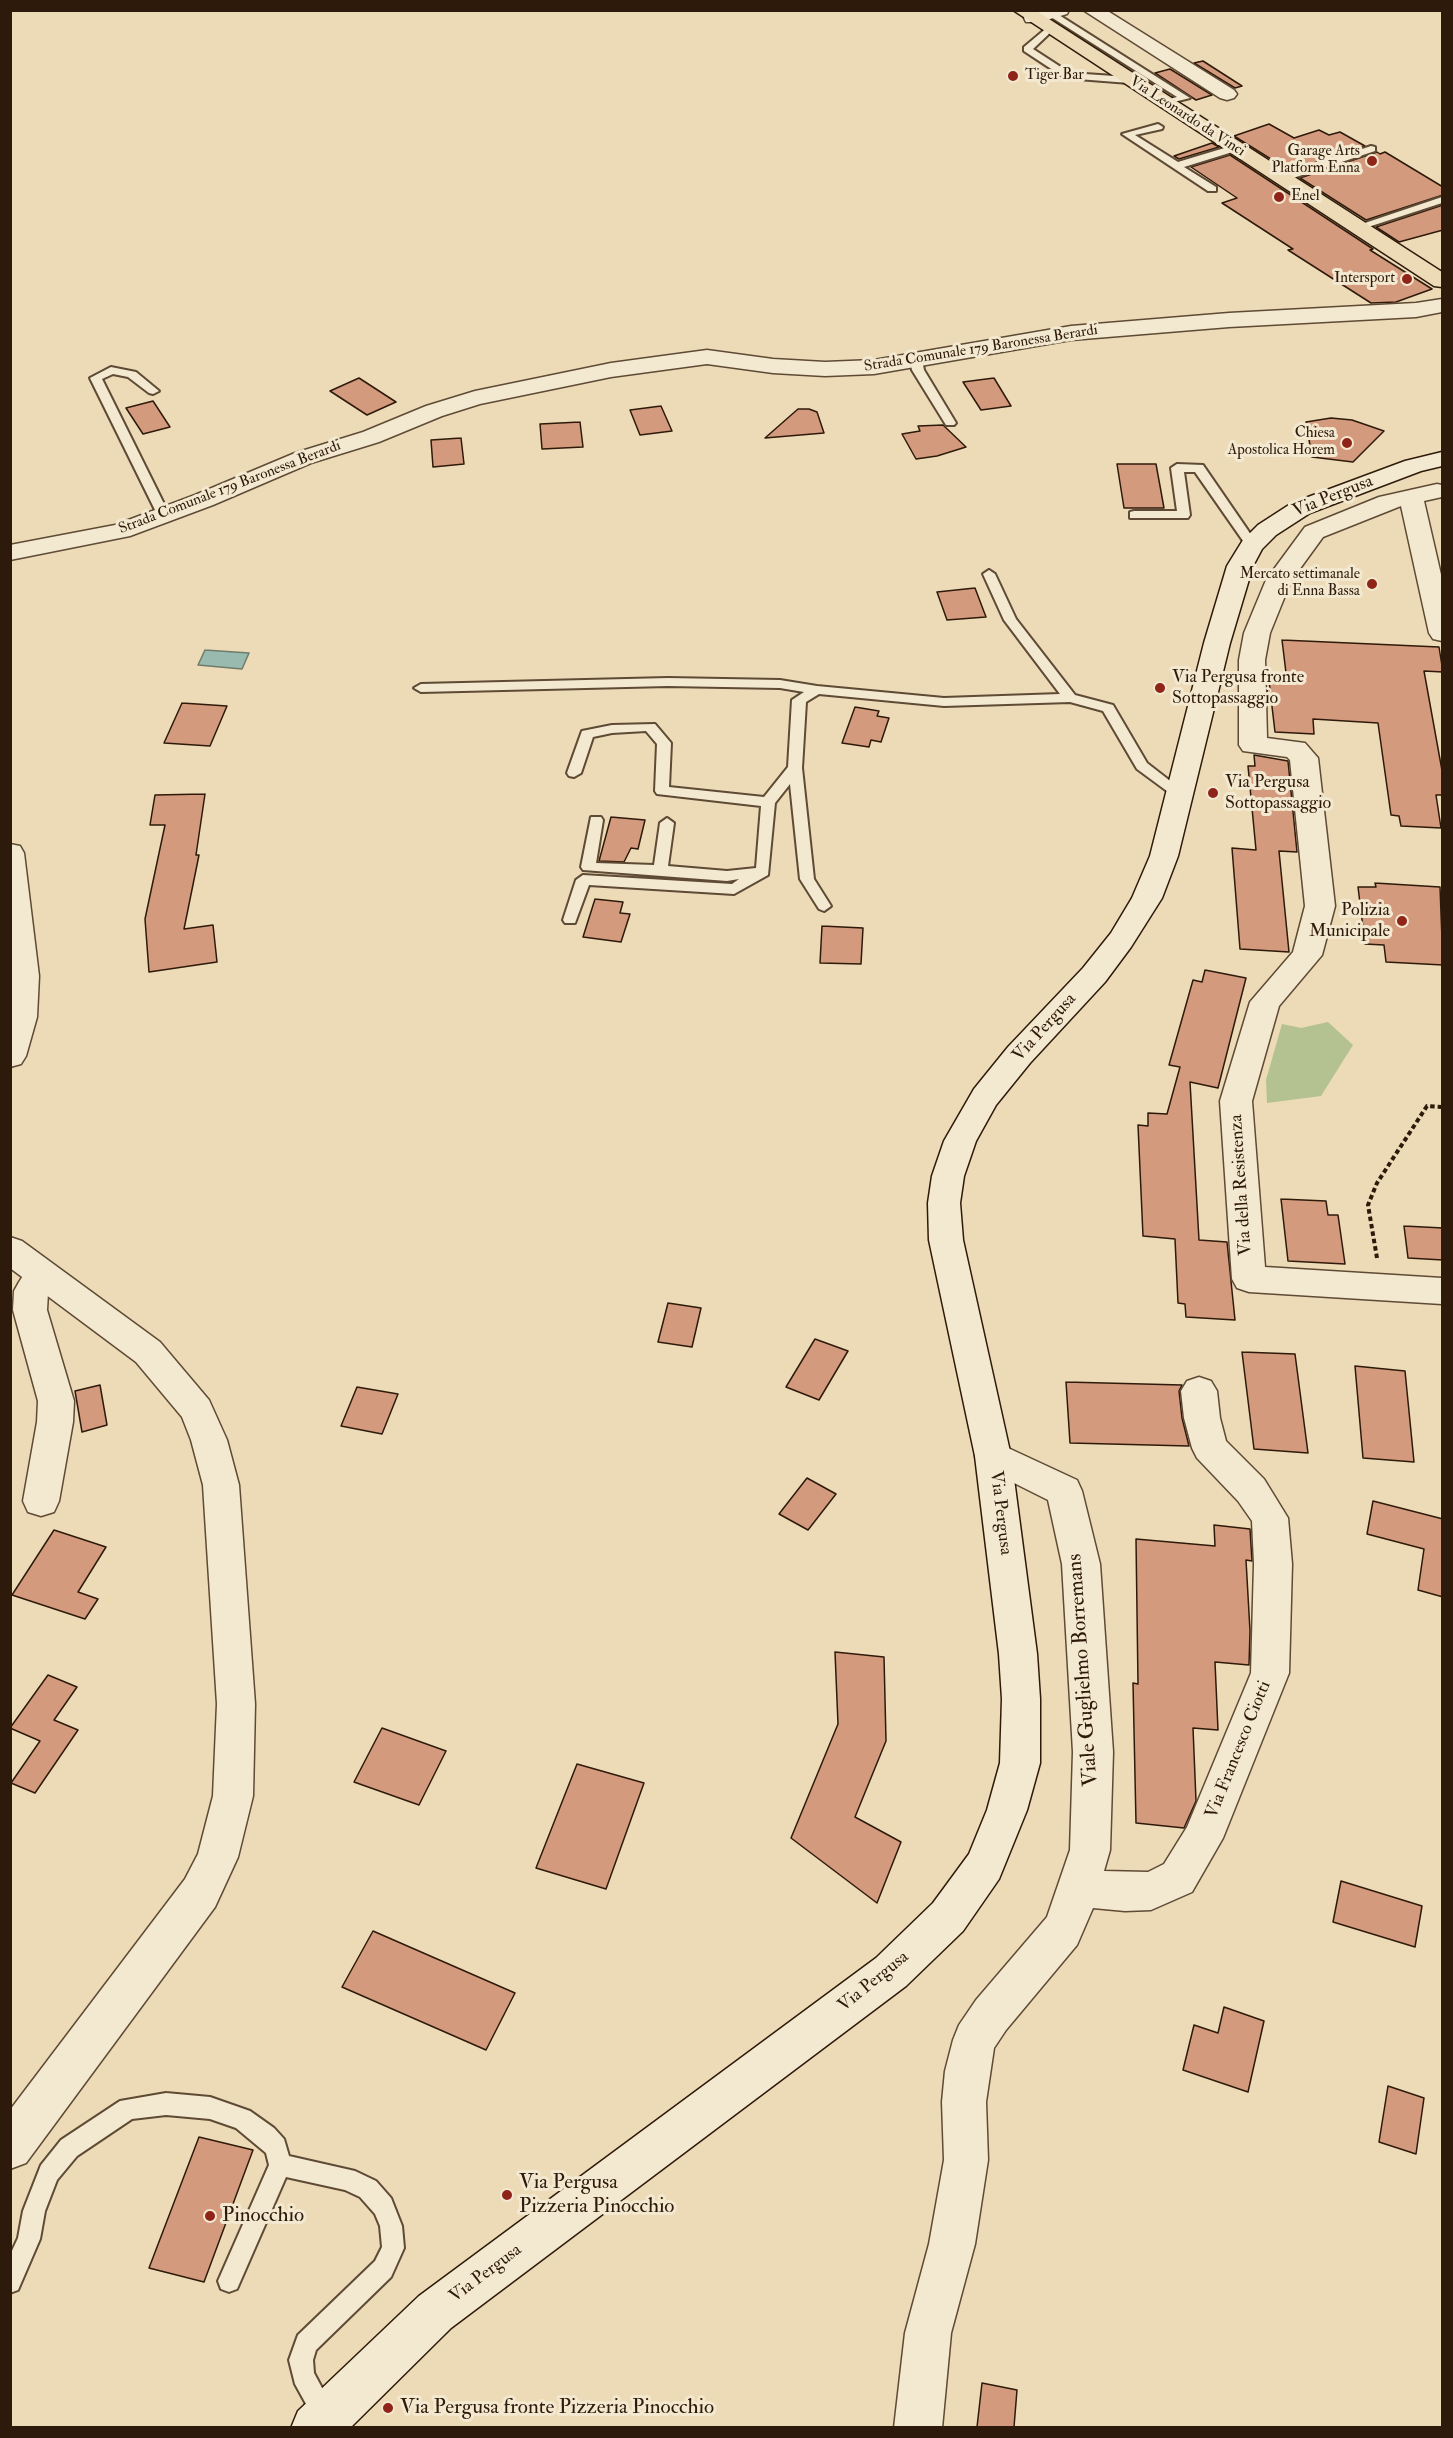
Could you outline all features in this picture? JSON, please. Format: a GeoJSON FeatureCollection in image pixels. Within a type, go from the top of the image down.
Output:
{"type":"FeatureCollection","features":[{"type":"Feature","properties":{"kind":"main road","name":"Via Leonardo da Vinci"},"geometry":{"type":"LineString","coordinates":[[1043,15],[1129,80],[1443,281]]}},
{"type":"Feature","properties":{"kind":"street"},"geometry":{"type":"LineString","coordinates":[[1092,10],[1227,94]]}},
{"type":"Feature","properties":{"kind":"street","name":"Strada Comunale 179 Baronessa Berardi"},"geometry":{"type":"LineString","coordinates":[[10,553],[121,531],[164,516],[303,458],[371,437],[435,411],[476,398],[611,370],[707,357],[773,366],[825,369],[874,367],[1071,333],[1229,320],[1416,310],[1443,306]]}},
{"type":"Feature","properties":{"kind":"street"},"geometry":{"type":"LineString","coordinates":[[1443,442],[1435,444],[1429,485],[1443,633]]}},
{"type":"Feature","properties":{"kind":"street","name":"Via Pergusa"},"geometry":{"type":"LineString","coordinates":[[320,2422],[435,2312],[891,1972],[948,1917],[985,1866],[1007,1810],[1020,1763],[1021,1699],[1018,1654],[993,1456],[946,1240],[944,1203],[948,1176],[960,1141],[985,1097],[1019,1055],[1094,975],[1121,940],[1146,898],[1164,856],[1220,632],[1240,566],[1252,545],[1276,523],[1301,508],[1429,485]]}},
{"type":"Feature","properties":{"kind":"street","name":"Via della Resistenza"},"geometry":{"type":"LineString","coordinates":[[1429,485],[1314,532],[1279,580],[1257,633],[1252,660],[1253,745],[1295,749],[1304,759],[1320,906],[1307,955],[1265,1002],[1236,1101],[1249,1279],[1443,1291]]}},
{"type":"Feature","properties":{"kind":"street"},"geometry":{"type":"LineString","coordinates":[[10,853],[24,976],[22,1017],[10,1056]]}},
{"type":"Feature","properties":{"kind":"street"},"geometry":{"type":"LineString","coordinates":[[10,1250],[148,1352],[197,1410],[221,1485],[236,1704],[233,1796],[218,1857],[200,1893],[10,2147]]}},
{"type":"Feature","properties":{"kind":"street"},"geometry":{"type":"LineString","coordinates":[[41,1502],[55,1422],[56,1401],[30,1310],[31,1291],[42,1274]]}},
{"type":"Feature","properties":{"kind":"street","name":"Via Francesco Ciotti"},"geometry":{"type":"LineString","coordinates":[[1079,1888],[1125,1892],[1151,1891],[1178,1878],[1203,1838],[1270,1673],[1273,1564],[1270,1518],[1251,1490],[1210,1448],[1202,1418],[1199,1391]]}},
{"type":"Feature","properties":{"kind":"street","name":"Viale Guglielmo Borremans"},"geometry":{"type":"LineString","coordinates":[[918,2427],[928,2333],[952,2244],[966,2160],[964,2102],[967,2071],[974,2040],[991,2015],[1062,1931],[1079,1888],[1090,1850],[1094,1752],[1081,1564],[1064,1491],[993,1456]]}},
{"type":"Feature","properties":{"kind":"lane"},"geometry":{"type":"LineString","coordinates":[[1129,80],[1068,76],[1027,50],[1043,15],[1185,98],[1165,103]]}},
{"type":"Feature","properties":{"kind":"lane"},"geometry":{"type":"LineString","coordinates":[[1158,127],[1127,134],[1212,189]]}},
{"type":"Feature","properties":{"kind":"lane"},"geometry":{"type":"LineString","coordinates":[[1176,166],[1235,148]]}},
{"type":"Feature","properties":{"kind":"lane"},"geometry":{"type":"LineString","coordinates":[[1283,178],[1371,149]]}},
{"type":"Feature","properties":{"kind":"lane"},"geometry":{"type":"LineString","coordinates":[[1358,227],[1443,200]]}},
{"type":"Feature","properties":{"kind":"lane"},"geometry":{"type":"LineString","coordinates":[[916,360],[918,370],[950,423]]}},
{"type":"Feature","properties":{"kind":"lane"},"geometry":{"type":"LineString","coordinates":[[153,391],[132,374],[111,370],[96,378],[164,516]]}},
{"type":"Feature","properties":{"kind":"lane"},"geometry":{"type":"LineString","coordinates":[[1134,515],[1184,515],[1177,468],[1199,468],[1252,545]]}},
{"type":"Feature","properties":{"kind":"lane"},"geometry":{"type":"LineString","coordinates":[[989,574],[1010,620],[1070,698]]}},
{"type":"Feature","properties":{"kind":"lane"},"geometry":{"type":"LineString","coordinates":[[421,688],[668,682],[780,684],[817,690],[944,702],[1070,698],[1108,708],[1142,766],[1180,794]]}},
{"type":"Feature","properties":{"kind":"lane"},"geometry":{"type":"LineString","coordinates":[[817,690],[799,700],[795,768],[807,879],[824,906]]}},
{"type":"Feature","properties":{"kind":"lane"},"geometry":{"type":"LineString","coordinates":[[574,773],[587,734],[612,729],[650,727],[664,743],[662,791],[768,802]]}},
{"type":"Feature","properties":{"kind":"lane"},"geometry":{"type":"LineString","coordinates":[[763,872],[768,802],[795,768]]}},
{"type":"Feature","properties":{"kind":"lane"},"geometry":{"type":"LineString","coordinates":[[596,820],[588,867],[727,876],[763,872]]}},
{"type":"Feature","properties":{"kind":"lane"},"geometry":{"type":"LineString","coordinates":[[660,870],[667,823]]}},
{"type":"Feature","properties":{"kind":"lane"},"geometry":{"type":"LineString","coordinates":[[570,920],[583,880],[734,889],[763,872]]}},
{"type":"Feature","properties":{"kind":"lane"},"geometry":{"type":"LineString","coordinates":[[10,2282],[29,2239],[34,2211],[49,2173],[69,2148],[128,2109],[166,2104],[210,2108],[242,2119],[266,2136],[276,2148],[280,2165],[229,2281]]}},
{"type":"Feature","properties":{"kind":"lane"},"geometry":{"type":"LineString","coordinates":[[280,2165],[347,2179],[368,2189],[383,2206],[391,2226],[393,2248],[382,2269],[306,2343],[301,2360],[303,2376],[320,2422]]}},
{"type":"Feature","properties":{"kind":"path"},"geometry":{"type":"LineString","coordinates":[[1377,1263],[1368,1205],[1377,1183],[1427,1106],[1443,1107]]}},
{"type":"Feature","properties":{"kind":"green space"},"geometry":{"type":"Polygon","coordinates":[[[1328,1022],[1353,1045],[1321,1096],[1267,1103],[1266,1080],[1282,1024],[1301,1028],[1328,1022]]]}},
{"type":"Feature","properties":{"kind":"water"},"geometry":{"type":"Polygon","coordinates":[[[205,650],[249,653],[242,669],[198,665],[205,650]]]}},
{"type":"Feature","properties":{"kind":"building"},"geometry":{"type":"Polygon","coordinates":[[[1203,61],[1242,86],[1235,88],[1194,63],[1203,61]]]}},
{"type":"Feature","properties":{"kind":"building"},"geometry":{"type":"Polygon","coordinates":[[[1170,69],[1212,95],[1196,100],[1155,73],[1170,69]]]}},
{"type":"Feature","properties":{"kind":"building"},"geometry":{"type":"Polygon","coordinates":[[[1269,124],[1294,138],[1319,130],[1329,135],[1340,132],[1365,146],[1290,171],[1234,136],[1269,124]]]}},
{"type":"Feature","properties":{"kind":"building"},"geometry":{"type":"Polygon","coordinates":[[[1212,143],[1219,147],[1179,159],[1174,156],[1212,143]]]}},
{"type":"Feature","properties":{"kind":"building"},"geometry":{"type":"Polygon","coordinates":[[[1377,152],[1380,154],[1385,152],[1443,187],[1443,195],[1366,220],[1300,178],[1377,152]]]}},
{"type":"Feature","properties":{"kind":"building"},"geometry":{"type":"Polygon","coordinates":[[[1230,155],[1432,289],[1396,302],[1371,303],[1288,250],[1293,249],[1222,203],[1237,198],[1191,167],[1230,155]]]}},
{"type":"Feature","properties":{"kind":"building"},"geometry":{"type":"Polygon","coordinates":[[[1443,205],[1443,230],[1399,242],[1376,227],[1443,205]]]}},
{"type":"Feature","properties":{"kind":"building"},"geometry":{"type":"Polygon","coordinates":[[[359,378],[396,402],[367,415],[330,391],[359,378]]]}},
{"type":"Feature","properties":{"kind":"building"},"geometry":{"type":"Polygon","coordinates":[[[994,378],[1011,406],[981,410],[963,382],[994,378]]]}},
{"type":"Feature","properties":{"kind":"building"},"geometry":{"type":"Polygon","coordinates":[[[153,401],[170,427],[143,434],[126,408],[153,401]]]}},
{"type":"Feature","properties":{"kind":"building"},"geometry":{"type":"Polygon","coordinates":[[[661,406],[672,431],[640,435],[630,410],[661,406]]]}},
{"type":"Feature","properties":{"kind":"building"},"geometry":{"type":"Polygon","coordinates":[[[798,409],[817,412],[824,433],[765,438],[798,409]]]}},
{"type":"Feature","properties":{"kind":"building","name":"Chiesa Apostolica Horem"},"geometry":{"type":"Polygon","coordinates":[[[1331,418],[1352,420],[1384,431],[1353,462],[1312,457],[1306,422],[1331,418]]]}},
{"type":"Feature","properties":{"kind":"building"},"geometry":{"type":"Polygon","coordinates":[[[580,422],[583,447],[542,449],[540,424],[580,422]]]}},
{"type":"Feature","properties":{"kind":"building"},"geometry":{"type":"Polygon","coordinates":[[[943,425],[966,447],[937,456],[916,459],[902,434],[920,431],[918,426],[943,425]]]}},
{"type":"Feature","properties":{"kind":"building"},"geometry":{"type":"Polygon","coordinates":[[[461,438],[464,464],[433,467],[431,440],[461,438]]]}},
{"type":"Feature","properties":{"kind":"building"},"geometry":{"type":"Polygon","coordinates":[[[1117,464],[1156,464],[1164,508],[1124,508],[1117,464]]]}},
{"type":"Feature","properties":{"kind":"building"},"geometry":{"type":"Polygon","coordinates":[[[975,588],[986,617],[947,620],[937,592],[975,588]]]}},
{"type":"Feature","properties":{"kind":"building"},"geometry":{"type":"Polygon","coordinates":[[[1282,640],[1439,647],[1443,672],[1424,671],[1443,776],[1443,795],[1436,795],[1441,828],[1401,826],[1399,816],[1391,815],[1378,723],[1313,719],[1314,734],[1275,732],[1269,681],[1287,681],[1282,640]]]}},
{"type":"Feature","properties":{"kind":"building"},"geometry":{"type":"Polygon","coordinates":[[[182,703],[227,706],[210,746],[164,743],[182,703]]]}},
{"type":"Feature","properties":{"kind":"building"},"geometry":{"type":"Polygon","coordinates":[[[855,707],[879,711],[877,716],[889,718],[881,742],[871,740],[869,747],[842,743],[855,707]]]}},
{"type":"Feature","properties":{"kind":"building"},"geometry":{"type":"Polygon","coordinates":[[[1254,755],[1288,761],[1297,852],[1279,851],[1289,952],[1240,949],[1232,848],[1256,850],[1248,766],[1255,766],[1254,755]]]}},
{"type":"Feature","properties":{"kind":"building"},"geometry":{"type":"Polygon","coordinates":[[[205,794],[196,855],[199,855],[184,929],[213,925],[217,962],[149,972],[145,919],[165,825],[150,825],[155,795],[205,794]]]}},
{"type":"Feature","properties":{"kind":"building"},"geometry":{"type":"Polygon","coordinates":[[[611,817],[645,820],[638,849],[631,848],[624,862],[599,861],[611,817]]]}},
{"type":"Feature","properties":{"kind":"building","name":"Polizia Municipale"},"geometry":{"type":"Polygon","coordinates":[[[1375,883],[1440,887],[1443,965],[1386,962],[1384,945],[1365,944],[1358,887],[1376,887],[1375,883]]]}},
{"type":"Feature","properties":{"kind":"building"},"geometry":{"type":"Polygon","coordinates":[[[595,899],[623,902],[620,913],[630,914],[621,942],[583,937],[595,899]]]}},
{"type":"Feature","properties":{"kind":"building"},"geometry":{"type":"Polygon","coordinates":[[[822,926],[863,928],[861,964],[820,963],[822,926]]]}},
{"type":"Feature","properties":{"kind":"building"},"geometry":{"type":"Polygon","coordinates":[[[1205,970],[1246,978],[1218,1088],[1190,1082],[1199,1240],[1227,1242],[1235,1320],[1186,1317],[1185,1304],[1178,1303],[1175,1239],[1143,1236],[1138,1125],[1148,1126],[1148,1113],[1167,1114],[1180,1067],[1169,1065],[1193,980],[1202,982],[1205,970]]]}},
{"type":"Feature","properties":{"kind":"building"},"geometry":{"type":"Polygon","coordinates":[[[1281,1199],[1326,1201],[1328,1215],[1338,1215],[1345,1264],[1288,1261],[1281,1199]]]}},
{"type":"Feature","properties":{"kind":"building"},"geometry":{"type":"Polygon","coordinates":[[[1404,1226],[1443,1228],[1443,1260],[1408,1258],[1404,1226]]]}},
{"type":"Feature","properties":{"kind":"building"},"geometry":{"type":"Polygon","coordinates":[[[668,1303],[701,1308],[692,1347],[658,1342],[668,1303]]]}},
{"type":"Feature","properties":{"kind":"building"},"geometry":{"type":"Polygon","coordinates":[[[815,1339],[848,1351],[819,1400],[786,1387],[815,1339]]]}},
{"type":"Feature","properties":{"kind":"building"},"geometry":{"type":"Polygon","coordinates":[[[1242,1352],[1295,1354],[1308,1453],[1254,1449],[1242,1352]]]}},
{"type":"Feature","properties":{"kind":"building"},"geometry":{"type":"Polygon","coordinates":[[[1355,1366],[1405,1371],[1414,1462],[1363,1458],[1355,1366]]]}},
{"type":"Feature","properties":{"kind":"building"},"geometry":{"type":"Polygon","coordinates":[[[1066,1382],[1182,1385],[1179,1391],[1182,1418],[1189,1446],[1070,1443],[1066,1382]]]}},
{"type":"Feature","properties":{"kind":"building"},"geometry":{"type":"Polygon","coordinates":[[[100,1385],[107,1425],[82,1432],[75,1391],[100,1385]]]}},
{"type":"Feature","properties":{"kind":"building"},"geometry":{"type":"Polygon","coordinates":[[[357,1387],[398,1394],[382,1434],[341,1426],[357,1387]]]}},
{"type":"Feature","properties":{"kind":"building"},"geometry":{"type":"Polygon","coordinates":[[[807,1478],[836,1494],[808,1530],[779,1514],[807,1478]]]}},
{"type":"Feature","properties":{"kind":"building"},"geometry":{"type":"Polygon","coordinates":[[[1373,1501],[1443,1519],[1443,1597],[1418,1590],[1424,1549],[1367,1534],[1373,1501]]]}},
{"type":"Feature","properties":{"kind":"building"},"geometry":{"type":"Polygon","coordinates":[[[1214,1525],[1250,1529],[1252,1561],[1246,1560],[1250,1631],[1249,1665],[1215,1662],[1218,1730],[1193,1728],[1196,1801],[1184,1828],[1136,1823],[1133,1683],[1138,1684],[1136,1539],[1215,1546],[1214,1525]]]}},
{"type":"Feature","properties":{"kind":"building"},"geometry":{"type":"Polygon","coordinates":[[[54,1530],[106,1547],[78,1592],[98,1599],[85,1619],[12,1595],[54,1530]]]}},
{"type":"Feature","properties":{"kind":"building"},"geometry":{"type":"Polygon","coordinates":[[[835,1652],[884,1657],[886,1741],[855,1817],[901,1842],[877,1903],[791,1838],[838,1724],[835,1652]]]}},
{"type":"Feature","properties":{"kind":"building"},"geometry":{"type":"Polygon","coordinates":[[[48,1675],[77,1687],[54,1720],[78,1730],[35,1793],[11,1783],[40,1741],[10,1728],[48,1675]]]}},
{"type":"Feature","properties":{"kind":"building"},"geometry":{"type":"Polygon","coordinates":[[[382,1728],[446,1751],[419,1805],[354,1782],[382,1728]]]}},
{"type":"Feature","properties":{"kind":"building"},"geometry":{"type":"Polygon","coordinates":[[[577,1764],[644,1783],[606,1889],[536,1868],[577,1764]]]}},
{"type":"Feature","properties":{"kind":"building"},"geometry":{"type":"Polygon","coordinates":[[[1341,1881],[1422,1906],[1415,1947],[1333,1922],[1341,1881]]]}},
{"type":"Feature","properties":{"kind":"building"},"geometry":{"type":"Polygon","coordinates":[[[373,1931],[515,1993],[486,2050],[342,1987],[373,1931]]]}},
{"type":"Feature","properties":{"kind":"building"},"geometry":{"type":"Polygon","coordinates":[[[1224,2007],[1264,2021],[1248,2092],[1183,2070],[1194,2025],[1218,2033],[1224,2007]]]}},
{"type":"Feature","properties":{"kind":"building"},"geometry":{"type":"Polygon","coordinates":[[[1388,2086],[1424,2098],[1416,2154],[1379,2142],[1388,2086]]]}},
{"type":"Feature","properties":{"kind":"building"},"geometry":{"type":"Polygon","coordinates":[[[199,2137],[253,2150],[204,2282],[149,2268],[199,2137]]]}},
{"type":"Feature","properties":{"kind":"building"},"geometry":{"type":"Polygon","coordinates":[[[982,2383],[1017,2390],[1014,2427],[977,2427],[982,2383]]]}},
{"type":"Feature","properties":{"kind":"place","name":"Tiger Bar"},"geometry":{"type":"Point","coordinates":[1013,76]}},
{"type":"Feature","properties":{"kind":"place","name":"Garage Arts Platform Enna"},"geometry":{"type":"Point","coordinates":[1372,161]}},
{"type":"Feature","properties":{"kind":"place","name":"Enel"},"geometry":{"type":"Point","coordinates":[1279,197]}},
{"type":"Feature","properties":{"kind":"place","name":"Intersport"},"geometry":{"type":"Point","coordinates":[1407,279]}},
{"type":"Feature","properties":{"kind":"place","name":"Chiesa Apostolica Horem"},"geometry":{"type":"Point","coordinates":[1347,443]}},
{"type":"Feature","properties":{"kind":"place","name":"Mercato settimanale di Enna Bassa"},"geometry":{"type":"Point","coordinates":[1372,584]}},
{"type":"Feature","properties":{"kind":"place","name":"Via Pergusa fronte Sottopassaggio"},"geometry":{"type":"Point","coordinates":[1160,688]}},
{"type":"Feature","properties":{"kind":"place","name":"Via Pergusa Sottopassaggio"},"geometry":{"type":"Point","coordinates":[1213,793]}},
{"type":"Feature","properties":{"kind":"place","name":"Polizia Municipale"},"geometry":{"type":"Point","coordinates":[1402,921]}},
{"type":"Feature","properties":{"kind":"place","name":"Via Pergusa Pizzeria Pinocchio"},"geometry":{"type":"Point","coordinates":[507,2195]}},
{"type":"Feature","properties":{"kind":"place","name":"Pinocchio"},"geometry":{"type":"Point","coordinates":[210,2216]}},
{"type":"Feature","properties":{"kind":"place","name":"Via Pergusa fronte Pizzeria Pinocchio"},"geometry":{"type":"Point","coordinates":[388,2408]}}]}
